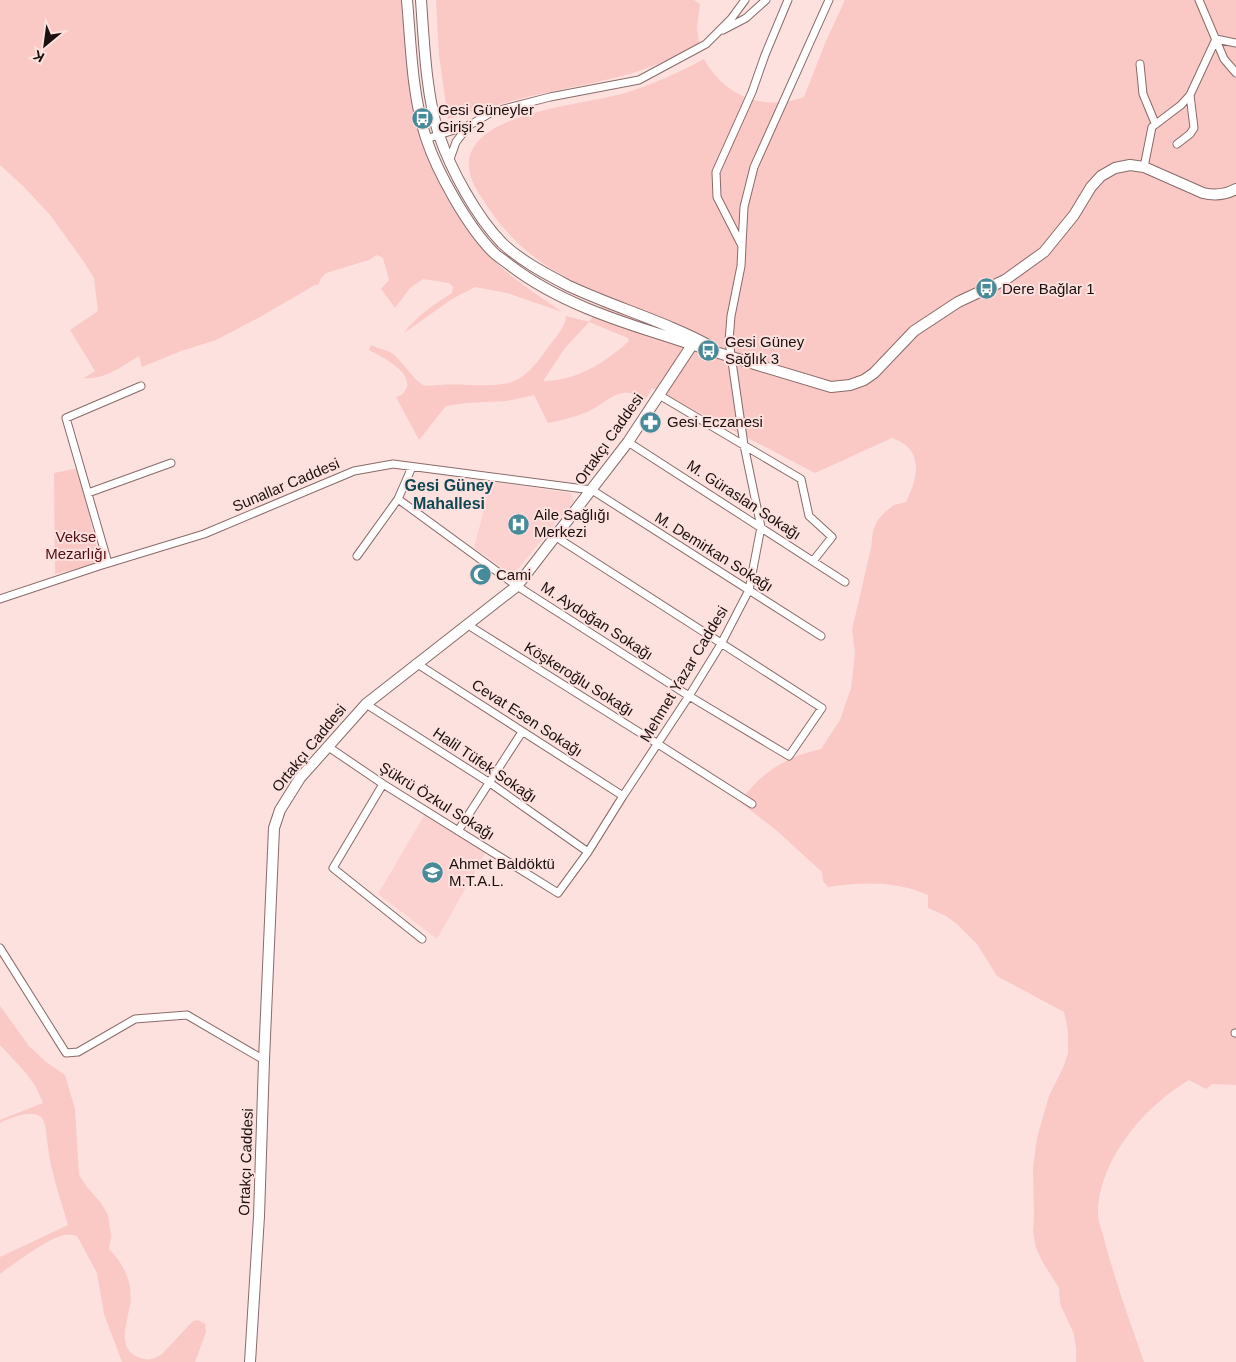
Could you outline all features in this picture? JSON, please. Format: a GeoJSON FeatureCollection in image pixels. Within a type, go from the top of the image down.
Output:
{"type":"FeatureCollection","features":[{"type":"Feature","properties":{"kind":"street"},"geometry":{"type":"LineString","coordinates":[[407,0],[418,101],[426,139],[446,182],[469,222],[493,252],[527,278],[610,318],[730,357],[832,386],[850,385],[864,380],[874,373],[914,331],[958,302],[1005,280],[1044,252],[1074,215],[1091,187],[1101,176],[1115,168],[1130,165],[1144,167],[1203,193],[1221,195],[1236,189]]}},
{"type":"Feature","properties":{"kind":"street"},"geometry":{"type":"LineString","coordinates":[[421,0],[431,99],[439,135],[457,176],[480,214],[502,243],[534,267],[569,285],[614,306],[688,333],[730,357]]}},
{"type":"Feature","properties":{"kind":"street"},"geometry":{"type":"LineString","coordinates":[[426,139],[470,125],[492,112],[550,97],[639,80],[706,44],[731,19],[745,0]]}},
{"type":"Feature","properties":{"kind":"street"},"geometry":{"type":"LineString","coordinates":[[716,34],[746,18],[766,0]]}},
{"type":"Feature","properties":{"kind":"street"},"geometry":{"type":"LineString","coordinates":[[742,246],[717,197],[716,172],[752,92],[788,0]]}},
{"type":"Feature","properties":{"kind":"street","name":"Mehmet Yazar Caddesi"},"geometry":{"type":"LineString","coordinates":[[558,893],[588,852],[622,796],[690,696],[721,644],[749,590],[762,527],[744,445],[729,341],[731,316],[741,266],[744,207],[754,167],[829,0]]}},
{"type":"Feature","properties":{"kind":"street"},"geometry":{"type":"LineString","coordinates":[[1199,0],[1226,62],[1236,73]]}},
{"type":"Feature","properties":{"kind":"street"},"geometry":{"type":"LineString","coordinates":[[1216,39],[1236,44]]}},
{"type":"Feature","properties":{"kind":"street"},"geometry":{"type":"LineString","coordinates":[[1144,167],[1150,132],[1155,123],[1181,105],[1190,95],[1216,39]]}},
{"type":"Feature","properties":{"kind":"street"},"geometry":{"type":"LineString","coordinates":[[1140,64],[1143,94],[1155,123]]}},
{"type":"Feature","properties":{"kind":"street"},"geometry":{"type":"LineString","coordinates":[[1177,144],[1190,134],[1194,128],[1190,95]]}},
{"type":"Feature","properties":{"kind":"street"},"geometry":{"type":"LineString","coordinates":[[450,159],[456,142],[470,125]]}},
{"type":"Feature","properties":{"kind":"street","name":"Ortakçı Caddesi"},"geometry":{"type":"LineString","coordinates":[[250,1362],[259,1216],[274,828],[280,810],[300,778],[366,704],[517,586],[628,442],[692,345]]}},
{"type":"Feature","properties":{"kind":"street"},"geometry":{"type":"LineString","coordinates":[[108,563],[66,418],[141,386]]}},
{"type":"Feature","properties":{"kind":"street"},"geometry":{"type":"LineString","coordinates":[[659,395],[801,479],[809,516],[832,537],[813,561]]}},
{"type":"Feature","properties":{"kind":"street","name":"M. Güraslan Sokağı"},"geometry":{"type":"LineString","coordinates":[[628,442],[845,582]]}},
{"type":"Feature","properties":{"kind":"street"},"geometry":{"type":"LineString","coordinates":[[88,493],[170,463]]}},
{"type":"Feature","properties":{"kind":"street","name":"Sunallar Caddesi"},"geometry":{"type":"LineString","coordinates":[[0,600],[108,563],[204,534],[354,471],[393,464],[592,490]]}},
{"type":"Feature","properties":{"kind":"street"},"geometry":{"type":"LineString","coordinates":[[357,556],[398,498],[412,467]]}},
{"type":"Feature","properties":{"kind":"street","name":"M. Demirkan Sokağı"},"geometry":{"type":"LineString","coordinates":[[592,490],[822,636]]}},
{"type":"Feature","properties":{"kind":"street","name":"M. Aydoğan Sokağı"},"geometry":{"type":"LineString","coordinates":[[398,498],[517,586],[690,696],[789,756],[822,708],[721,644]]}},
{"type":"Feature","properties":{"kind":"street"},"geometry":{"type":"LineString","coordinates":[[556,537],[721,644]]}},
{"type":"Feature","properties":{"kind":"street","name":"Köşkeroğlu Sokağı"},"geometry":{"type":"LineString","coordinates":[[468,625],[752,804]]}},
{"type":"Feature","properties":{"kind":"street","name":"Cevat Esen Sokağı"},"geometry":{"type":"LineString","coordinates":[[416,664],[622,796]]}},
{"type":"Feature","properties":{"kind":"street","name":"Halil Tüfek Sokağı"},"geometry":{"type":"LineString","coordinates":[[366,704],[490,783],[588,852]]}},
{"type":"Feature","properties":{"kind":"street"},"geometry":{"type":"LineString","coordinates":[[458,831],[522,732]]}},
{"type":"Feature","properties":{"kind":"street","name":"Şükrü Özkul Sokağı"},"geometry":{"type":"LineString","coordinates":[[327,746],[383,784],[558,893]]}},
{"type":"Feature","properties":{"kind":"street"},"geometry":{"type":"LineString","coordinates":[[383,784],[333,868],[422,939]]}},
{"type":"Feature","properties":{"kind":"street"},"geometry":{"type":"LineString","coordinates":[[0,948],[66,1053],[78,1052],[135,1018],[187,1015],[264,1060]]}},
{"type":"Feature","properties":{"kind":"shaded area","name":"Aile Sağlığı Merkezi"},"geometry":{"type":"Polygon","coordinates":[[[491,482],[571,493],[574,501],[513,575],[474,548],[491,482]]]}},
{"type":"Feature","properties":{"kind":"shaded area","name":"Ahmet Baldöktü M.T.A.L."},"geometry":{"type":"Polygon","coordinates":[[[425,814],[486,852],[437,939],[378,894],[425,814]]]}},
{"type":"Feature","properties":{"kind":"green space"},"geometry":{"type":"Polygon","coordinates":[[[0,0],[406,0],[411,62],[441,183],[447,195],[469,232],[487,254],[514,278],[562,312],[507,293],[475,287],[452,299],[404,333],[420,316],[452,293],[453,287],[449,283],[423,279],[410,288],[395,308],[381,289],[389,280],[383,258],[377,255],[369,260],[326,273],[318,285],[216,340],[181,351],[142,367],[139,356],[106,375],[84,378],[95,371],[70,330],[98,311],[94,278],[51,216],[0,165],[0,0]]]}},
{"type":"Feature","properties":{"kind":"green space"},"geometry":{"type":"Polygon","coordinates":[[[436,0],[694,0],[700,4],[697,27],[699,43],[660,63],[622,76],[540,94],[448,119],[439,55],[436,0]]]}},
{"type":"Feature","properties":{"kind":"green space"},"geometry":{"type":"Polygon","coordinates":[[[845,0],[1236,0],[1236,1085],[1212,1084],[1206,1089],[1189,1080],[1172,1091],[1141,1119],[1127,1136],[1106,1173],[1100,1193],[1099,1220],[1118,1288],[1144,1362],[1076,1362],[1074,1334],[1060,1304],[1059,1288],[1036,1248],[1033,1232],[1033,1168],[1037,1138],[1049,1096],[1068,1053],[1068,1031],[1064,1012],[997,976],[977,944],[957,924],[946,916],[928,908],[928,895],[903,887],[879,884],[828,887],[823,881],[822,872],[776,830],[740,802],[756,782],[775,767],[797,756],[821,749],[840,720],[851,688],[855,653],[852,630],[871,548],[873,531],[877,521],[885,512],[894,505],[906,502],[916,474],[916,465],[910,449],[892,438],[815,473],[652,388],[644,402],[632,394],[619,394],[582,414],[548,423],[534,395],[507,401],[446,406],[419,440],[396,397],[403,394],[407,387],[404,375],[394,365],[369,350],[371,345],[393,354],[425,386],[496,385],[506,383],[515,381],[523,376],[540,359],[560,332],[566,316],[589,322],[607,298],[569,279],[533,256],[522,247],[492,213],[482,198],[469,171],[473,149],[488,132],[512,120],[541,111],[621,94],[643,87],[704,59],[722,83],[746,97],[774,103],[804,97],[826,41],[845,0]],[[589,322],[565,348],[543,381],[567,378],[589,369],[610,357],[629,341],[628,338],[589,322]]]}},
{"type":"Feature","properties":{"kind":"green space","name":"Vekse Mezarlığı"},"geometry":{"type":"Polygon","coordinates":[[[79,468],[100,563],[55,574],[54,473],[79,468]]]}},
{"type":"Feature","properties":{"kind":"green space"},"geometry":{"type":"Polygon","coordinates":[[[0,1006],[29,1046],[46,1062],[65,1075],[75,1109],[79,1175],[108,1215],[111,1236],[109,1249],[122,1266],[130,1287],[130,1302],[125,1331],[128,1350],[143,1359],[157,1357],[193,1321],[198,1320],[205,1324],[206,1332],[195,1362],[122,1362],[104,1314],[97,1273],[77,1236],[65,1235],[46,1242],[0,1274],[0,1257],[68,1225],[51,1167],[45,1127],[41,1117],[26,1114],[0,1123],[0,1120],[43,1103],[36,1087],[26,1073],[0,1045],[0,1006]]]}},
{"type":"Feature","properties":{"kind":"place","name":"Gesi Güneyler Girişi 2"},"geometry":{"type":"Point","coordinates":[422,119]}},
{"type":"Feature","properties":{"kind":"place","name":"Dere Bağlar 1"},"geometry":{"type":"Point","coordinates":[986,289]}},
{"type":"Feature","properties":{"kind":"place","name":"Gesi Güney Sağlık 3"},"geometry":{"type":"Point","coordinates":[709,351]}},
{"type":"Feature","properties":{"kind":"place","name":"Gesi Eczanesi"},"geometry":{"type":"Point","coordinates":[651,422]}},
{"type":"Feature","properties":{"kind":"place","name":"Aile Sağlığı Merkezi"},"geometry":{"type":"Point","coordinates":[518,524]}},
{"type":"Feature","properties":{"kind":"place","name":"Cami"},"geometry":{"type":"Point","coordinates":[480,575]}},
{"type":"Feature","properties":{"kind":"place","name":"Ahmet Baldöktü M.T.A.L."},"geometry":{"type":"Point","coordinates":[433,873]}},
{"type":"Feature","properties":{"kind":"district","name":"Gesi Güney Mahallesi"},"geometry":{"type":"Point","coordinates":[449,494]}}]}
